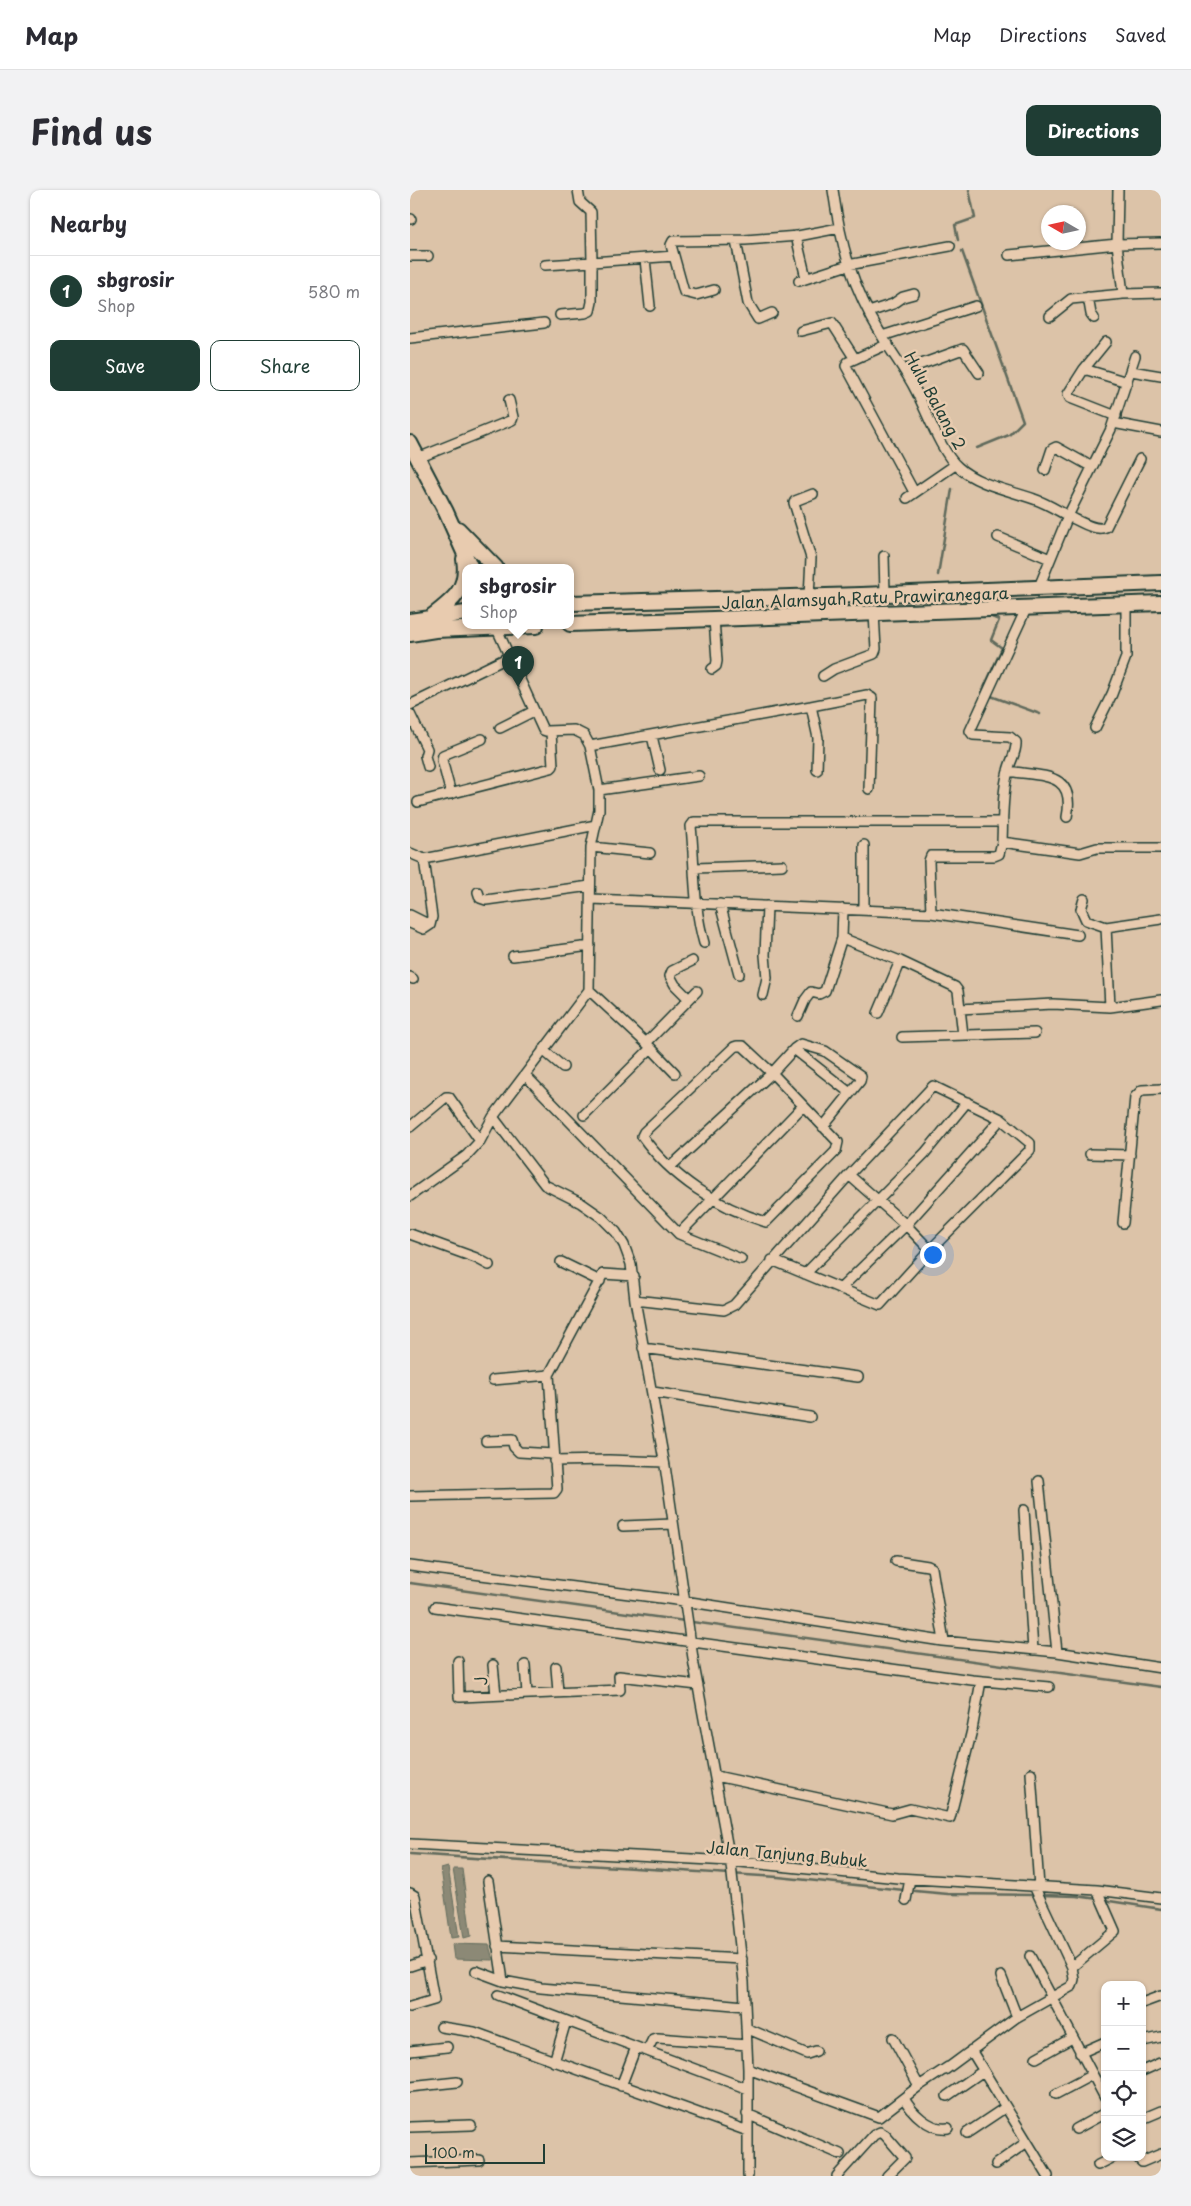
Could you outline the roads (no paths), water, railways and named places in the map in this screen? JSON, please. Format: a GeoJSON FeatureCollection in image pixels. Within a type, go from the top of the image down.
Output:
{"type":"FeatureCollection","features":[{"type":"Feature","properties":{"kind":"highway"},"geometry":{"type":"LineString","coordinates":[[410,442],[415,457],[446,512],[469,564]]}},
{"type":"Feature","properties":{"kind":"highway"},"geometry":{"type":"LineString","coordinates":[[446,512],[465,537],[492,564]]}},
{"type":"Feature","properties":{"kind":"highway"},"geometry":{"type":"LineString","coordinates":[[461,546],[464,564]]}},
{"type":"Feature","properties":{"kind":"highway","name":"Jalan Alamsyah Ratu Prawiranegara"},"geometry":{"type":"LineString","coordinates":[[574,602],[809,596],[1161,582]]}},
{"type":"Feature","properties":{"kind":"highway"},"geometry":{"type":"LineString","coordinates":[[432,617],[452,601],[462,586]]}},
{"type":"Feature","properties":{"kind":"highway","name":"Jalan Alamsyah Ratu Prawiranegara"},"geometry":{"type":"LineString","coordinates":[[574,624],[1161,603]]}},
{"type":"Feature","properties":{"kind":"highway"},"geometry":{"type":"LineString","coordinates":[[410,621],[462,613]]}},
{"type":"Feature","properties":{"kind":"highway"},"geometry":{"type":"LineString","coordinates":[[574,617],[607,616],[623,622]]}},
{"type":"Feature","properties":{"kind":"highway"},"geometry":{"type":"LineString","coordinates":[[410,634],[462,628]]}},
{"type":"Feature","properties":{"kind":"street"},"geometry":{"type":"LineString","coordinates":[[560,315],[585,314],[590,311],[592,302],[591,212],[580,202],[578,190]]}},
{"type":"Feature","properties":{"kind":"street","name":"Hulu Balang 2"},"geometry":{"type":"LineString","coordinates":[[834,190],[839,228],[848,265],[882,336],[905,370],[951,459],[957,466],[981,481],[1036,500],[1068,516],[1102,529],[1106,527],[1140,459]]}},
{"type":"Feature","properties":{"kind":"street"},"geometry":{"type":"LineString","coordinates":[[1118,190],[1117,244],[1122,294]]}},
{"type":"Feature","properties":{"kind":"street"},"geometry":{"type":"LineString","coordinates":[[714,290],[696,295],[684,292],[671,245],[674,241],[736,241],[796,236],[839,228]]}},
{"type":"Feature","properties":{"kind":"street"},"geometry":{"type":"LineString","coordinates":[[796,236],[803,280],[848,265],[950,246]]}},
{"type":"Feature","properties":{"kind":"street"},"geometry":{"type":"LineString","coordinates":[[736,241],[748,303],[758,319],[772,314]]}},
{"type":"Feature","properties":{"kind":"street"},"geometry":{"type":"LineString","coordinates":[[1009,255],[1117,244],[1161,243]]}},
{"type":"Feature","properties":{"kind":"street"},"geometry":{"type":"LineString","coordinates":[[410,256],[428,256]]}},
{"type":"Feature","properties":{"kind":"street"},"geometry":{"type":"LineString","coordinates":[[546,265],[674,256]]}},
{"type":"Feature","properties":{"kind":"street"},"geometry":{"type":"LineString","coordinates":[[645,259],[650,306]]}},
{"type":"Feature","properties":{"kind":"street"},"geometry":{"type":"LineString","coordinates":[[1050,316],[1071,299],[1122,294],[1161,293]]}},
{"type":"Feature","properties":{"kind":"street"},"geometry":{"type":"LineString","coordinates":[[870,312],[914,294]]}},
{"type":"Feature","properties":{"kind":"street"},"geometry":{"type":"LineString","coordinates":[[1088,297],[1091,314],[1094,318]]}},
{"type":"Feature","properties":{"kind":"street"},"geometry":{"type":"LineString","coordinates":[[882,336],[976,306]]}},
{"type":"Feature","properties":{"kind":"street"},"geometry":{"type":"LineString","coordinates":[[410,338],[544,323]]}},
{"type":"Feature","properties":{"kind":"street"},"geometry":{"type":"LineString","coordinates":[[801,331],[832,323],[855,359]]}},
{"type":"Feature","properties":{"kind":"street"},"geometry":{"type":"LineString","coordinates":[[1106,342],[1084,369],[1068,397],[1114,419],[1161,432]]}},
{"type":"Feature","properties":{"kind":"street"},"geometry":{"type":"LineString","coordinates":[[888,344],[848,362],[846,366],[910,495],[957,466]]}},
{"type":"Feature","properties":{"kind":"street"},"geometry":{"type":"LineString","coordinates":[[905,370],[963,349],[979,373]]}},
{"type":"Feature","properties":{"kind":"street"},"geometry":{"type":"LineString","coordinates":[[1039,587],[1068,516],[1114,419],[1136,356]]}},
{"type":"Feature","properties":{"kind":"street"},"geometry":{"type":"LineString","coordinates":[[1084,369],[1128,382]]}},
{"type":"Feature","properties":{"kind":"street"},"geometry":{"type":"LineString","coordinates":[[1131,371],[1161,376]]}},
{"type":"Feature","properties":{"kind":"street"},"geometry":{"type":"LineString","coordinates":[[415,457],[512,420],[513,416],[508,400]]}},
{"type":"Feature","properties":{"kind":"street"},"geometry":{"type":"LineString","coordinates":[[1045,470],[1052,449],[1056,447],[1092,467]]}},
{"type":"Feature","properties":{"kind":"street"},"geometry":{"type":"LineString","coordinates":[[809,596],[811,558],[794,504],[795,501],[814,494]]}},
{"type":"Feature","properties":{"kind":"street"},"geometry":{"type":"LineString","coordinates":[[998,537],[1050,560]]}},
{"type":"Feature","properties":{"kind":"street"},"geometry":{"type":"LineString","coordinates":[[884,556],[885,593]]}},
{"type":"Feature","properties":{"kind":"street"},"geometry":{"type":"LineString","coordinates":[[1094,728],[1112,694],[1126,657],[1126,605]]}},
{"type":"Feature","properties":{"kind":"street"},"geometry":{"type":"LineString","coordinates":[[931,913],[929,861],[932,856],[994,856],[999,854],[1002,842],[1008,770],[1017,747],[1016,740],[1010,737],[973,735],[970,731],[1026,609]]}},
{"type":"Feature","properties":{"kind":"street"},"geometry":{"type":"LineString","coordinates":[[822,676],[834,669],[874,654],[876,650],[874,613]]}},
{"type":"Feature","properties":{"kind":"street"},"geometry":{"type":"LineString","coordinates":[[712,668],[716,666],[717,661],[714,619]]}},
{"type":"Feature","properties":{"kind":"street"},"geometry":{"type":"LineString","coordinates":[[410,1196],[466,1156],[480,1141],[493,1117],[589,990],[591,847],[600,810],[599,790],[590,746],[584,734],[578,731],[551,732],[543,730],[497,629]]}},
{"type":"Feature","properties":{"kind":"street"},"geometry":{"type":"LineString","coordinates":[[410,705],[509,657]]}},
{"type":"Feature","properties":{"kind":"street"},"geometry":{"type":"LineString","coordinates":[[590,746],[867,696],[871,697],[869,789]]}},
{"type":"Feature","properties":{"kind":"street"},"geometry":{"type":"LineString","coordinates":[[811,706],[818,738],[817,770]]}},
{"type":"Feature","properties":{"kind":"street"},"geometry":{"type":"LineString","coordinates":[[500,728],[534,711]]}},
{"type":"Feature","properties":{"kind":"street"},"geometry":{"type":"LineString","coordinates":[[410,714],[427,750],[425,756],[428,767]]}},
{"type":"Feature","properties":{"kind":"street"},"geometry":{"type":"LineString","coordinates":[[418,802],[552,768],[551,732]]}},
{"type":"Feature","properties":{"kind":"street"},"geometry":{"type":"LineString","coordinates":[[652,736],[660,770]]}},
{"type":"Feature","properties":{"kind":"street"},"geometry":{"type":"LineString","coordinates":[[451,794],[442,760],[443,755],[482,739]]}},
{"type":"Feature","properties":{"kind":"street"},"geometry":{"type":"LineString","coordinates":[[1008,770],[1058,780],[1069,793],[1067,817]]}},
{"type":"Feature","properties":{"kind":"street"},"geometry":{"type":"LineString","coordinates":[[599,790],[699,776]]}},
{"type":"Feature","properties":{"kind":"street"},"geometry":{"type":"LineString","coordinates":[[704,943],[698,924],[696,903],[691,826],[696,821],[1003,822]]}},
{"type":"Feature","properties":{"kind":"street"},"geometry":{"type":"LineString","coordinates":[[410,853],[424,859],[596,825]]}},
{"type":"Feature","properties":{"kind":"street"},"geometry":{"type":"LineString","coordinates":[[1002,842],[1080,853],[1097,848],[1161,848]]}},
{"type":"Feature","properties":{"kind":"street"},"geometry":{"type":"LineString","coordinates":[[864,845],[864,910]]}},
{"type":"Feature","properties":{"kind":"street"},"geometry":{"type":"LineString","coordinates":[[591,847],[650,853]]}},
{"type":"Feature","properties":{"kind":"street"},"geometry":{"type":"LineString","coordinates":[[410,923],[424,930],[430,925],[432,916],[424,859]]}},
{"type":"Feature","properties":{"kind":"street"},"geometry":{"type":"LineString","coordinates":[[695,868],[782,865]]}},
{"type":"Feature","properties":{"kind":"street"},"geometry":{"type":"LineString","coordinates":[[478,892],[480,898],[486,900],[590,886]]}},
{"type":"Feature","properties":{"kind":"street"},"geometry":{"type":"LineString","coordinates":[[591,899],[931,913],[1078,935]]}},
{"type":"Feature","properties":{"kind":"street"},"geometry":{"type":"LineString","coordinates":[[1084,899],[1081,910],[1086,920],[1106,927],[1161,919]]}},
{"type":"Feature","properties":{"kind":"street"},"geometry":{"type":"LineString","coordinates":[[720,904],[739,974]]}},
{"type":"Feature","properties":{"kind":"street"},"geometry":{"type":"LineString","coordinates":[[763,995],[767,978],[767,906]]}},
{"type":"Feature","properties":{"kind":"street"},"geometry":{"type":"LineString","coordinates":[[798,1016],[807,995],[812,992],[819,994],[825,990],[842,938],[843,909]]}},
{"type":"Feature","properties":{"kind":"street"},"geometry":{"type":"LineString","coordinates":[[410,915],[430,925]]}},
{"type":"Feature","properties":{"kind":"street"},"geometry":{"type":"LineString","coordinates":[[1106,927],[1110,1007]]}},
{"type":"Feature","properties":{"kind":"street"},"geometry":{"type":"LineString","coordinates":[[842,938],[900,961],[954,986],[957,989],[963,1034]]}},
{"type":"Feature","properties":{"kind":"street"},"geometry":{"type":"LineString","coordinates":[[513,956],[590,946]]}},
{"type":"Feature","properties":{"kind":"street"},"geometry":{"type":"LineString","coordinates":[[878,1013],[900,961]]}},
{"type":"Feature","properties":{"kind":"street"},"geometry":{"type":"LineString","coordinates":[[689,999],[675,985],[670,976],[672,970],[692,962]]}},
{"type":"Feature","properties":{"kind":"street"},"geometry":{"type":"LineString","coordinates":[[589,990],[675,1073]]}},
{"type":"Feature","properties":{"kind":"street"},"geometry":{"type":"LineString","coordinates":[[584,1115],[649,1046],[697,991]]}},
{"type":"Feature","properties":{"kind":"street"},"geometry":{"type":"LineString","coordinates":[[960,1009],[1054,1004],[1110,1007],[1161,1000]]}},
{"type":"Feature","properties":{"kind":"street"},"geometry":{"type":"LineString","coordinates":[[902,1037],[1035,1033]]}},
{"type":"Feature","properties":{"kind":"street"},"geometry":{"type":"LineString","coordinates":[[670,1167],[772,1073],[794,1048],[802,1044],[825,1051],[860,1075],[860,1081],[823,1127]]}},
{"type":"Feature","properties":{"kind":"street"},"geometry":{"type":"LineString","coordinates":[[743,1046],[803,1106],[836,1140],[838,1145],[836,1151],[768,1221],[764,1222],[712,1199],[670,1167],[642,1135],[734,1047],[743,1046]]}},
{"type":"Feature","properties":{"kind":"street"},"geometry":{"type":"LineString","coordinates":[[794,1048],[850,1093]]}},
{"type":"Feature","properties":{"kind":"street"},"geometry":{"type":"LineString","coordinates":[[544,1050],[563,1067]]}},
{"type":"Feature","properties":{"kind":"street"},"geometry":{"type":"LineString","coordinates":[[525,1075],[679,1234],[741,1259]]}},
{"type":"Feature","properties":{"kind":"street"},"geometry":{"type":"LineString","coordinates":[[635,1300],[726,1310],[734,1305],[772,1260],[931,1087],[935,1086],[1001,1120],[1030,1143],[1030,1148],[930,1250],[881,1305],[772,1260]]}},
{"type":"Feature","properties":{"kind":"street"},"geometry":{"type":"LineString","coordinates":[[1123,1224],[1137,1094],[1142,1090],[1161,1089]]}},
{"type":"Feature","properties":{"kind":"street"},"geometry":{"type":"LineString","coordinates":[[410,1127],[446,1097],[449,1097],[480,1141]]}},
{"type":"Feature","properties":{"kind":"street"},"geometry":{"type":"LineString","coordinates":[[805,1274],[925,1153],[967,1102]]}},
{"type":"Feature","properties":{"kind":"street"},"geometry":{"type":"LineString","coordinates":[[679,1234],[803,1106]]}},
{"type":"Feature","properties":{"kind":"street"},"geometry":{"type":"LineString","coordinates":[[493,1117],[545,1185],[581,1203],[601,1217],[616,1232],[624,1245],[634,1276],[635,1300],[653,1392],[698,1685],[716,1776],[730,1863],[742,1959],[745,2006],[748,2069],[748,2176]]}},
{"type":"Feature","properties":{"kind":"street"},"geometry":{"type":"LineString","coordinates":[[841,1288],[906,1225],[1001,1120]]}},
{"type":"Feature","properties":{"kind":"street"},"geometry":{"type":"LineString","coordinates":[[1090,1154],[1130,1155]]}},
{"type":"Feature","properties":{"kind":"street"},"geometry":{"type":"LineString","coordinates":[[849,1175],[879,1200],[930,1250]]}},
{"type":"Feature","properties":{"kind":"street"},"geometry":{"type":"LineString","coordinates":[[410,1235],[476,1258],[488,1265]]}},
{"type":"Feature","properties":{"kind":"street"},"geometry":{"type":"LineString","coordinates":[[561,1262],[600,1281]]}},
{"type":"Feature","properties":{"kind":"street"},"geometry":{"type":"LineString","coordinates":[[410,1496],[552,1494],[557,1489],[549,1375],[605,1273],[634,1276]]}},
{"type":"Feature","properties":{"kind":"street"},"geometry":{"type":"LineString","coordinates":[[643,1348],[858,1377]]}},
{"type":"Feature","properties":{"kind":"street"},"geometry":{"type":"LineString","coordinates":[[493,1380],[549,1375]]}},
{"type":"Feature","properties":{"kind":"street"},"geometry":{"type":"LineString","coordinates":[[653,1392],[810,1417]]}},
{"type":"Feature","properties":{"kind":"street"},"geometry":{"type":"LineString","coordinates":[[486,1441],[512,1440],[514,1447],[519,1452],[554,1458],[664,1462]]}},
{"type":"Feature","properties":{"kind":"street"},"geometry":{"type":"LineString","coordinates":[[1039,1480],[1057,1652]]}},
{"type":"Feature","properties":{"kind":"street"},"geometry":{"type":"LineString","coordinates":[[1024,1510],[1033,1650]]}},
{"type":"Feature","properties":{"kind":"street"},"geometry":{"type":"LineString","coordinates":[[623,1526],[673,1524]]}},
{"type":"Feature","properties":{"kind":"street"},"geometry":{"type":"LineString","coordinates":[[896,1560],[932,1568],[944,1641]]}},
{"type":"Feature","properties":{"kind":"street"},"geometry":{"type":"LineString","coordinates":[[410,1566],[944,1641],[1057,1652],[1161,1668]]}},
{"type":"Feature","properties":{"kind":"street"},"geometry":{"type":"LineString","coordinates":[[435,1607],[691,1638],[982,1681],[1049,1687]]}},
{"type":"Feature","properties":{"kind":"street"},"geometry":{"type":"LineString","coordinates":[[458,1661],[459,1696],[620,1690],[619,1676],[698,1685]]}},
{"type":"Feature","properties":{"kind":"street","name":"J"},"geometry":{"type":"LineString","coordinates":[[494,1665],[496,1695]]}},
{"type":"Feature","properties":{"kind":"street"},"geometry":{"type":"LineString","coordinates":[[524,1665],[527,1694]]}},
{"type":"Feature","properties":{"kind":"street"},"geometry":{"type":"LineString","coordinates":[[556,1667],[558,1692]]}},
{"type":"Feature","properties":{"kind":"street"},"geometry":{"type":"LineString","coordinates":[[716,1776],[892,1814],[910,1809],[950,1818],[982,1681]]}},
{"type":"Feature","properties":{"kind":"street"},"geometry":{"type":"LineString","coordinates":[[748,2069],[879,2117],[919,2086],[947,2069],[1017,2017],[1072,1986],[1074,1979],[1072,1967],[1040,1904],[1036,1888],[1031,1773]]}},
{"type":"Feature","properties":{"kind":"street","name":"Jalan Tanjung Bubuk"},"geometry":{"type":"LineString","coordinates":[[410,1844],[730,1863],[910,1879],[1098,1891],[1161,1898]]}},
{"type":"Feature","properties":{"kind":"street"},"geometry":{"type":"LineString","coordinates":[[906,1900],[910,1879]]}},
{"type":"Feature","properties":{"kind":"street"},"geometry":{"type":"LineString","coordinates":[[488,1881],[503,1981]]}},
{"type":"Feature","properties":{"kind":"street"},"geometry":{"type":"LineString","coordinates":[[1072,1967],[1115,1932],[1115,1928],[1102,1905],[1098,1891]]}},
{"type":"Feature","properties":{"kind":"street"},"geometry":{"type":"LineString","coordinates":[[410,1893],[415,1896],[434,2000],[410,2007]]}},
{"type":"Feature","properties":{"kind":"street"},"geometry":{"type":"LineString","coordinates":[[498,1946],[742,1959]]}},
{"type":"Feature","properties":{"kind":"street"},"geometry":{"type":"LineString","coordinates":[[1030,1956],[1080,2053],[1101,2089]]}},
{"type":"Feature","properties":{"kind":"street"},"geometry":{"type":"LineString","coordinates":[[410,1966],[428,1960]]}},
{"type":"Feature","properties":{"kind":"street"},"geometry":{"type":"LineString","coordinates":[[476,1970],[503,1981],[541,1988],[745,2006]]}},
{"type":"Feature","properties":{"kind":"street"},"geometry":{"type":"LineString","coordinates":[[1001,1976],[1017,2017]]}},
{"type":"Feature","properties":{"kind":"street"},"geometry":{"type":"LineString","coordinates":[[498,1995],[748,2089]]}},
{"type":"Feature","properties":{"kind":"street"},"geometry":{"type":"LineString","coordinates":[[1146,2002],[1161,1996]]}},
{"type":"Feature","properties":{"kind":"street"},"geometry":{"type":"LineString","coordinates":[[554,2062],[566,2021]]}},
{"type":"Feature","properties":{"kind":"street"},"geometry":{"type":"LineString","coordinates":[[441,2027],[474,2032],[748,2131]]}},
{"type":"Feature","properties":{"kind":"street"},"geometry":{"type":"LineString","coordinates":[[746,2028],[808,2054],[816,2051]]}},
{"type":"Feature","properties":{"kind":"street"},"geometry":{"type":"LineString","coordinates":[[1146,2041],[1161,2037]]}},
{"type":"Feature","properties":{"kind":"street"},"geometry":{"type":"LineString","coordinates":[[647,2051],[653,2039],[658,2038],[747,2045]]}},
{"type":"Feature","properties":{"kind":"street"},"geometry":{"type":"LineString","coordinates":[[893,2038],[919,2086]]}},
{"type":"Feature","properties":{"kind":"street"},"geometry":{"type":"LineString","coordinates":[[1036,2058],[1072,2038]]}},
{"type":"Feature","properties":{"kind":"street"},"geometry":{"type":"LineString","coordinates":[[1080,2053],[1101,2044]]}},
{"type":"Feature","properties":{"kind":"street"},"geometry":{"type":"LineString","coordinates":[[410,2051],[447,2047]]}},
{"type":"Feature","properties":{"kind":"street"},"geometry":{"type":"LineString","coordinates":[[621,2086],[636,2047]]}},
{"type":"Feature","properties":{"kind":"street"},"geometry":{"type":"LineString","coordinates":[[971,2050],[1048,2176]]}},
{"type":"Feature","properties":{"kind":"street"},"geometry":{"type":"LineString","coordinates":[[1144,2071],[1160,2063]]}},
{"type":"Feature","properties":{"kind":"street"},"geometry":{"type":"LineString","coordinates":[[947,2096],[983,2071]]}},
{"type":"Feature","properties":{"kind":"street"},"geometry":{"type":"LineString","coordinates":[[1056,2094],[1092,2075]]}},
{"type":"Feature","properties":{"kind":"street"},"geometry":{"type":"LineString","coordinates":[[410,2087],[457,2082]]}},
{"type":"Feature","properties":{"kind":"street"},"geometry":{"type":"LineString","coordinates":[[904,2098],[913,2112],[936,2128],[948,2128]]}},
{"type":"Feature","properties":{"kind":"street"},"geometry":{"type":"LineString","coordinates":[[967,2133],[1006,2107]]}},
{"type":"Feature","properties":{"kind":"street"},"geometry":{"type":"LineString","coordinates":[[1146,2117],[1161,2111]]}},
{"type":"Feature","properties":{"kind":"street"},"geometry":{"type":"LineString","coordinates":[[747,2114],[840,2154]]}},
{"type":"Feature","properties":{"kind":"street"},"geometry":{"type":"LineString","coordinates":[[1076,2129],[1101,2115]]}},
{"type":"Feature","properties":{"kind":"street"},"geometry":{"type":"LineString","coordinates":[[410,2127],[471,2125]]}},
{"type":"Feature","properties":{"kind":"street"},"geometry":{"type":"LineString","coordinates":[[837,2176],[874,2135],[880,2132],[885,2135],[905,2158],[887,2176]]}},
{"type":"Feature","properties":{"kind":"street"},"geometry":{"type":"LineString","coordinates":[[996,2164],[1027,2142]]}},
{"type":"Feature","properties":{"kind":"street"},"geometry":{"type":"LineString","coordinates":[[1146,2160],[1161,2154]]}},
{"type":"Feature","properties":{"kind":"street"},"geometry":{"type":"LineString","coordinates":[[410,2163],[479,2160]]}},
{"type":"Feature","properties":{"kind":"street"},"geometry":{"type":"LineString","coordinates":[[1098,2165],[1106,2161]]}},
{"type":"Feature","properties":{"kind":"waterway"},"geometry":{"type":"LineString","coordinates":[[958,240],[955,225],[975,218],[969,190]]}},
{"type":"Feature","properties":{"kind":"waterway"},"geometry":{"type":"LineString","coordinates":[[962,251],[1023,421],[1009,435],[977,448]]}},
{"type":"Feature","properties":{"kind":"waterway"},"geometry":{"type":"LineString","coordinates":[[938,575],[952,489]]}},
{"type":"Feature","properties":{"kind":"waterway"},"geometry":{"type":"LineString","coordinates":[[982,692],[1002,648],[991,640],[999,620],[987,615]]}},
{"type":"Feature","properties":{"kind":"waterway"},"geometry":{"type":"LineString","coordinates":[[991,696],[1040,714]]}},
{"type":"Feature","properties":{"kind":"waterway"},"geometry":{"type":"LineString","coordinates":[[410,1583],[1161,1687]]}},
{"type":"Feature","properties":{"kind":"waterway"},"geometry":{"type":"LineString","coordinates":[[410,1854],[778,1877],[904,1890]]}},
{"type":"Feature","properties":{"kind":"waterway"},"geometry":{"type":"LineString","coordinates":[[915,1891],[948,1894],[1035,1895]]}},
{"type":"Feature","properties":{"kind":"waterway"},"geometry":{"type":"LineString","coordinates":[[1041,1895],[1098,1899]]}},
{"type":"Feature","properties":{"kind":"waterway"},"geometry":{"type":"LineString","coordinates":[[1103,1900],[1161,1909]]}},
{"type":"Feature","properties":{"kind":"place","name":"sbgrosir"},"geometry":{"type":"Point","coordinates":[518,687]}}]}
